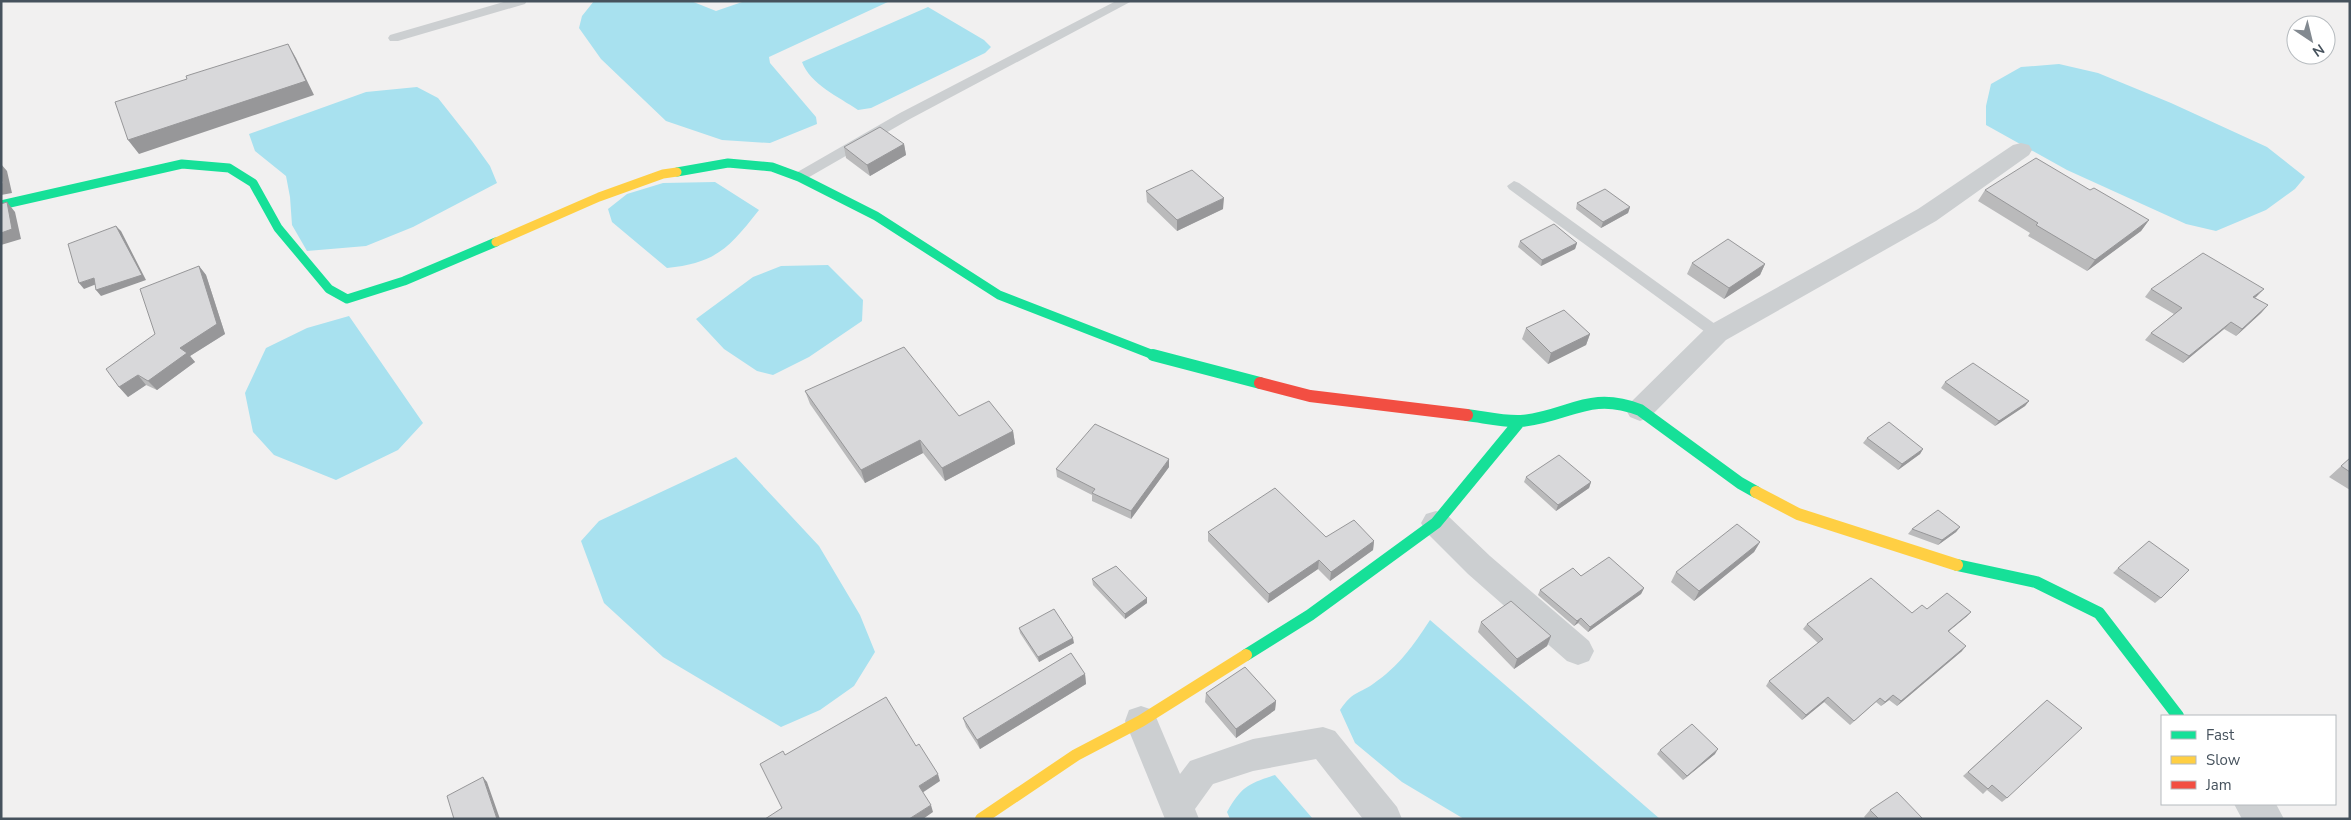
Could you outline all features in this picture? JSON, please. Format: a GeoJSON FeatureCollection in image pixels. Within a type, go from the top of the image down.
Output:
{"type":"FeatureCollection","features":[{"type":"Feature","properties":{"kind":"street"},"geometry":{"type":"LineString","coordinates":[[1640,410],[1717,333],[1927,215],[2021,150]]}},
{"type":"Feature","properties":{"kind":"street"},"geometry":{"type":"LineString","coordinates":[[1,205],[182,164],[229,168],[254,183],[278,228],[329,289],[347,299],[376,292],[400,283],[599,197],[663,174],[728,163],[772,167],[799,178],[876,216],[999,295],[1156,356],[1310,396],[1520,421],[1603,400],[1624,402],[1640,410],[1740,483],[1798,514],[1951,564],[2036,582],[2099,612],[2177,715]]}},
{"type":"Feature","properties":{"kind":"street"},"geometry":{"type":"LineString","coordinates":[[982,819],[1076,754],[1141,722],[1310,615],[1436,523],[1520,421]]}},
{"type":"Feature","properties":{"kind":"street"},"geometry":{"type":"LineString","coordinates":[[1436,523],[1479,565],[1578,651]]}},
{"type":"Feature","properties":{"kind":"street"},"geometry":{"type":"LineString","coordinates":[[1141,722],[1180,812]]}},
{"type":"Feature","properties":{"kind":"street"},"geometry":{"type":"LineString","coordinates":[[1180,812],[1202,772],[1253,755],[1323,742],[1386,819]]}},
{"type":"Feature","properties":{"kind":"street"},"geometry":{"type":"LineString","coordinates":[[2252,805],[2267,819]]}},
{"type":"Feature","properties":{"kind":"lane"},"geometry":{"type":"LineString","coordinates":[[394,38],[521,1]]}},
{"type":"Feature","properties":{"kind":"lane"},"geometry":{"type":"LineString","coordinates":[[799,178],[905,116],[1126,1]]}},
{"type":"Feature","properties":{"kind":"lane"},"geometry":{"type":"LineString","coordinates":[[1514,186],[1717,333]]}},
{"type":"Feature","properties":{"kind":"water"},"geometry":{"type":"Polygon","coordinates":[[[594,1],[691,1],[716,11],[745,1],[890,1],[769,57],[770,63],[816,117],[817,124],[770,143],[722,140],[666,121],[601,59],[579,28],[582,16],[594,1]]]}},
{"type":"Feature","properties":{"kind":"water"},"geometry":{"type":"Polygon","coordinates":[[[928,7],[984,40],[991,47],[985,53],[871,108],[858,110],[834,95],[811,77],[802,62],[928,7]]]}},
{"type":"Feature","properties":{"kind":"water"},"geometry":{"type":"Polygon","coordinates":[[[2059,64],[2098,73],[2171,103],[2267,147],[2305,177],[2295,189],[2266,210],[2216,231],[2186,224],[2067,170],[1986,125],[1986,106],[1991,84],[2021,67],[2059,64]]]}},
{"type":"Feature","properties":{"kind":"water"},"geometry":{"type":"Polygon","coordinates":[[[417,87],[438,98],[490,166],[497,183],[413,227],[366,246],[307,251],[292,225],[286,176],[255,151],[249,134],[366,92],[417,87]]]}},
{"type":"Feature","properties":{"kind":"water"},"geometry":{"type":"Polygon","coordinates":[[[715,182],[759,210],[730,244],[710,257],[698,262],[667,268],[612,222],[608,209],[627,194],[663,183],[715,182]]]}},
{"type":"Feature","properties":{"kind":"water"},"geometry":{"type":"Polygon","coordinates":[[[828,265],[863,300],[862,321],[809,357],[773,375],[757,371],[724,349],[696,319],[753,277],[781,266],[828,265]]]}},
{"type":"Feature","properties":{"kind":"water"},"geometry":{"type":"Polygon","coordinates":[[[349,316],[423,423],[398,450],[336,480],[274,455],[253,432],[245,393],[266,348],[307,328],[349,316]]]}},
{"type":"Feature","properties":{"kind":"water"},"geometry":{"type":"Polygon","coordinates":[[[736,457],[819,546],[860,615],[875,652],[854,686],[820,710],[781,727],[663,657],[604,603],[581,541],[599,521],[736,457]]]}},
{"type":"Feature","properties":{"kind":"water"},"geometry":{"type":"Polygon","coordinates":[[[1430,620],[1660,819],[1464,819],[1402,782],[1355,743],[1340,710],[1352,696],[1373,684],[1398,663],[1430,620]]]}},
{"type":"Feature","properties":{"kind":"water"},"geometry":{"type":"Polygon","coordinates":[[[1275,775],[1313,819],[1230,819],[1227,812],[1246,787],[1275,775]]]}},
{"type":"Feature","properties":{"kind":"building"},"geometry":{"type":"Polygon","coordinates":[[[288,44],[306,81],[128,140],[115,102],[187,79],[186,76],[288,44]]]}},
{"type":"Feature","properties":{"kind":"building"},"geometry":{"type":"Polygon","coordinates":[[[880,127],[904,144],[867,165],[844,147],[880,127]]]}},
{"type":"Feature","properties":{"kind":"building"},"geometry":{"type":"Polygon","coordinates":[[[2036,158],[2090,190],[2094,188],[2149,220],[2095,260],[2036,225],[2038,223],[1985,190],[2036,158]]]}},
{"type":"Feature","properties":{"kind":"building"},"geometry":{"type":"Polygon","coordinates":[[[1192,170],[1224,198],[1177,220],[1146,191],[1192,170]]]}},
{"type":"Feature","properties":{"kind":"building"},"geometry":{"type":"Polygon","coordinates":[[[1605,189],[1630,207],[1603,222],[1577,203],[1605,189]]]}},
{"type":"Feature","properties":{"kind":"building"},"geometry":{"type":"Polygon","coordinates":[[[7,202],[12,229],[1,233],[1,204],[7,202]]]}},
{"type":"Feature","properties":{"kind":"building"},"geometry":{"type":"Polygon","coordinates":[[[1554,224],[1577,243],[1542,260],[1520,241],[1554,224]]]}},
{"type":"Feature","properties":{"kind":"building"},"geometry":{"type":"Polygon","coordinates":[[[116,226],[142,275],[96,290],[94,278],[79,283],[68,244],[116,226]]]}},
{"type":"Feature","properties":{"kind":"building"},"geometry":{"type":"Polygon","coordinates":[[[1728,239],[1765,264],[1729,288],[1692,263],[1728,239]]]}},
{"type":"Feature","properties":{"kind":"building"},"geometry":{"type":"Polygon","coordinates":[[[2203,253],[2264,289],[2253,297],[2268,305],[2242,329],[2231,322],[2189,356],[2151,333],[2182,308],[2151,289],[2203,253]]]}},
{"type":"Feature","properties":{"kind":"building"},"geometry":{"type":"Polygon","coordinates":[[[199,266],[217,324],[180,348],[187,353],[148,381],[138,375],[119,387],[106,369],[155,334],[140,289],[199,266]]]}},
{"type":"Feature","properties":{"kind":"building"},"geometry":{"type":"Polygon","coordinates":[[[1564,310],[1590,334],[1551,353],[1526,328],[1564,310]]]}},
{"type":"Feature","properties":{"kind":"building"},"geometry":{"type":"Polygon","coordinates":[[[904,347],[959,416],[989,401],[1013,431],[942,468],[920,440],[861,470],[805,391],[904,347]]]}},
{"type":"Feature","properties":{"kind":"building"},"geometry":{"type":"Polygon","coordinates":[[[1973,363],[2029,401],[1999,421],[1945,382],[1973,363]]]}},
{"type":"Feature","properties":{"kind":"building"},"geometry":{"type":"Polygon","coordinates":[[[1889,422],[1923,449],[1902,464],[1867,438],[1889,422]]]}},
{"type":"Feature","properties":{"kind":"building"},"geometry":{"type":"Polygon","coordinates":[[[1095,424],[1169,459],[1131,511],[1092,493],[1095,489],[1056,469],[1095,424]]]}},
{"type":"Feature","properties":{"kind":"building"},"geometry":{"type":"Polygon","coordinates":[[[1559,455],[1591,482],[1558,505],[1526,477],[1559,455]]]}},
{"type":"Feature","properties":{"kind":"building"},"geometry":{"type":"Polygon","coordinates":[[[2350,458],[2350,472],[2341,466],[2350,458]]]}},
{"type":"Feature","properties":{"kind":"building"},"geometry":{"type":"Polygon","coordinates":[[[1275,488],[1326,537],[1354,520],[1374,541],[1331,572],[1319,560],[1269,594],[1208,532],[1275,488]]]}},
{"type":"Feature","properties":{"kind":"building"},"geometry":{"type":"Polygon","coordinates":[[[1938,510],[1960,527],[1942,540],[1912,529],[1938,510]]]}},
{"type":"Feature","properties":{"kind":"building"},"geometry":{"type":"Polygon","coordinates":[[[1737,524],[1760,542],[1699,591],[1676,572],[1737,524]]]}},
{"type":"Feature","properties":{"kind":"building"},"geometry":{"type":"Polygon","coordinates":[[[2149,541],[2189,570],[2161,598],[2118,568],[2149,541]]]}},
{"type":"Feature","properties":{"kind":"building"},"geometry":{"type":"Polygon","coordinates":[[[1609,557],[1644,588],[1590,627],[1581,618],[1577,621],[1540,590],[1573,568],[1581,576],[1609,557]]]}},
{"type":"Feature","properties":{"kind":"building"},"geometry":{"type":"Polygon","coordinates":[[[1116,566],[1147,598],[1125,614],[1092,579],[1116,566]]]}},
{"type":"Feature","properties":{"kind":"building"},"geometry":{"type":"Polygon","coordinates":[[[1871,578],[1912,613],[1922,605],[1927,609],[1947,593],[1971,612],[1948,631],[1966,646],[1901,701],[1893,695],[1885,702],[1880,698],[1854,721],[1828,697],[1806,715],[1769,681],[1823,639],[1807,624],[1871,578]]]}},
{"type":"Feature","properties":{"kind":"building"},"geometry":{"type":"Polygon","coordinates":[[[1511,601],[1551,636],[1517,659],[1481,622],[1511,601]]]}},
{"type":"Feature","properties":{"kind":"building"},"geometry":{"type":"Polygon","coordinates":[[[1054,609],[1073,638],[1038,657],[1019,628],[1054,609]]]}},
{"type":"Feature","properties":{"kind":"building"},"geometry":{"type":"Polygon","coordinates":[[[1071,653],[1085,674],[977,740],[963,718],[1071,653]]]}},
{"type":"Feature","properties":{"kind":"building"},"geometry":{"type":"Polygon","coordinates":[[[1245,667],[1276,701],[1236,729],[1206,693],[1245,667]]]}},
{"type":"Feature","properties":{"kind":"building"},"geometry":{"type":"Polygon","coordinates":[[[886,697],[916,746],[919,744],[938,774],[919,786],[931,805],[909,819],[765,819],[782,808],[760,764],[783,751],[785,755],[886,697]]]}},
{"type":"Feature","properties":{"kind":"building"},"geometry":{"type":"Polygon","coordinates":[[[2047,700],[2082,728],[2007,798],[1992,785],[1988,789],[1968,772],[2047,700]]]}},
{"type":"Feature","properties":{"kind":"building"},"geometry":{"type":"Polygon","coordinates":[[[1692,724],[1718,749],[1687,776],[1660,750],[1692,724]]]}},
{"type":"Feature","properties":{"kind":"building"},"geometry":{"type":"Polygon","coordinates":[[[483,777],[497,819],[454,819],[447,796],[483,777]]]}},
{"type":"Feature","properties":{"kind":"building"},"geometry":{"type":"Polygon","coordinates":[[[1897,792],[1923,819],[1879,819],[1870,810],[1897,792]]]}},
{"type":"Feature","properties":{"kind":"traffic: fast"},"geometry":{"type":"LineString","coordinates":[[677,172],[728,163],[772,167],[799,177],[876,216],[999,295],[1156,356],[1260,383]]}},
{"type":"Feature","properties":{"kind":"traffic: fast"},"geometry":{"type":"LineString","coordinates":[[1,205],[182,164],[229,168],[253,183],[278,228],[329,289],[347,299],[404,281],[496,242]]}},
{"type":"Feature","properties":{"kind":"traffic: fast"},"geometry":{"type":"LineString","coordinates":[[1467,415],[1521,421],[1594,402],[1608,401],[1623,404],[1640,410],[1740,483],[1756,492]]}},
{"type":"Feature","properties":{"kind":"traffic: fast"},"geometry":{"type":"LineString","coordinates":[[1246,655],[1310,615],[1436,523],[1520,421]]}},
{"type":"Feature","properties":{"kind":"traffic: fast"},"geometry":{"type":"LineString","coordinates":[[1957,565],[2036,582],[2099,613],[2177,715]]}},
{"type":"Feature","properties":{"kind":"traffic: slow"},"geometry":{"type":"LineString","coordinates":[[496,242],[599,197],[663,174],[677,172]]}},
{"type":"Feature","properties":{"kind":"traffic: slow"},"geometry":{"type":"LineString","coordinates":[[1756,492],[1798,514],[1957,565]]}},
{"type":"Feature","properties":{"kind":"traffic: slow"},"geometry":{"type":"LineString","coordinates":[[981,819],[1076,755],[1141,721],[1246,655]]}},
{"type":"Feature","properties":{"kind":"traffic: jam"},"geometry":{"type":"LineString","coordinates":[[1260,383],[1310,396],[1467,415]]}}]}
